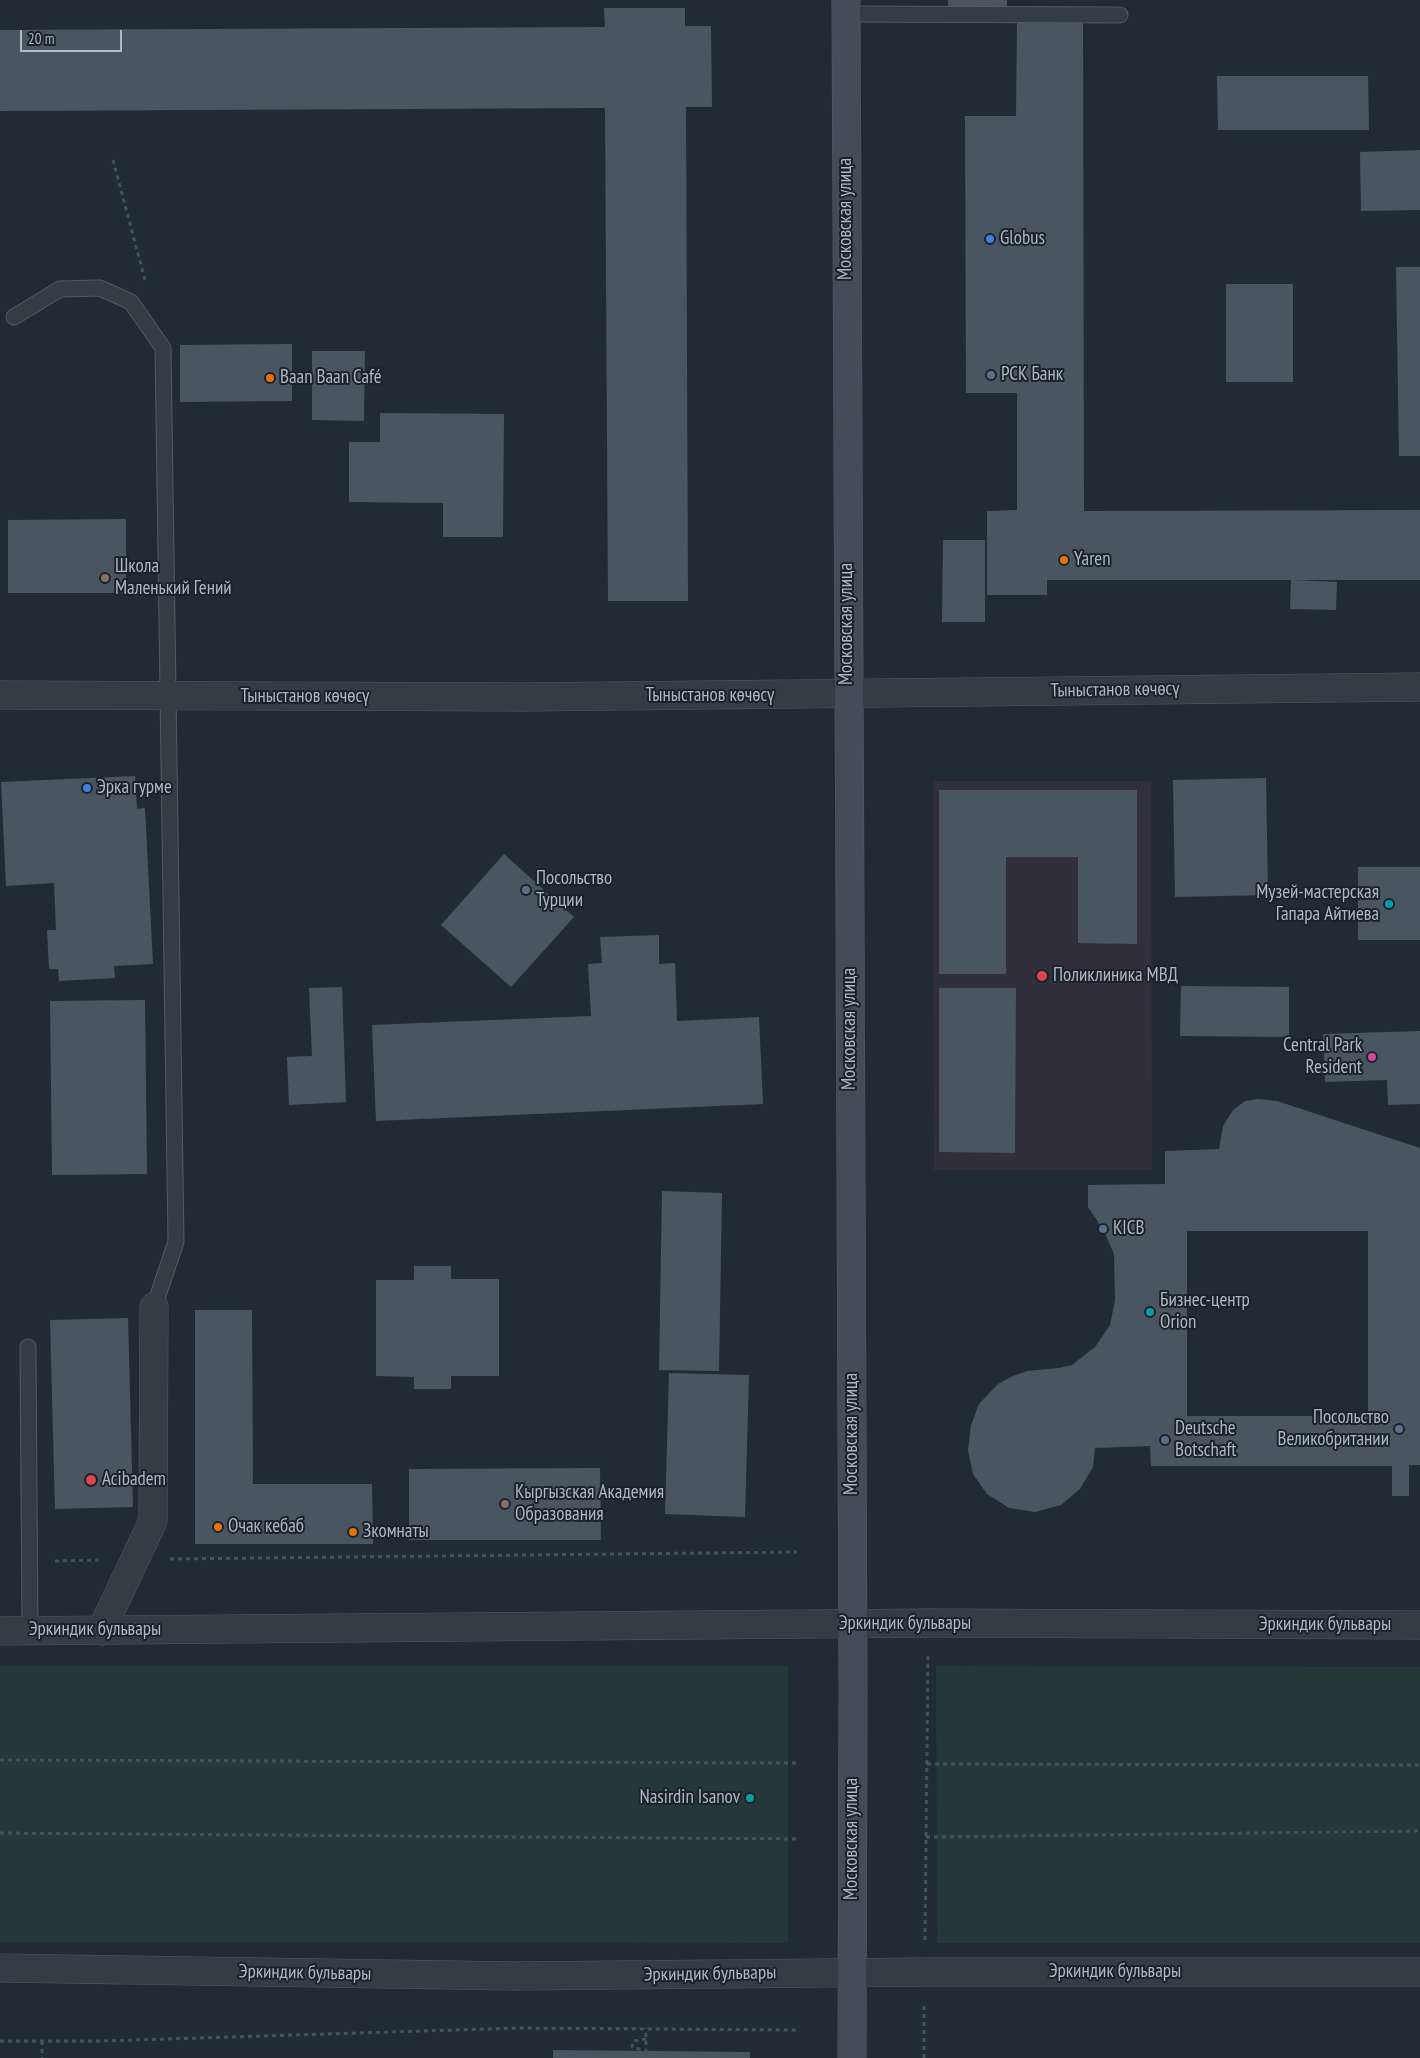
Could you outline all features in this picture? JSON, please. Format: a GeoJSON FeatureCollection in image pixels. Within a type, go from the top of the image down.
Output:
{"type":"FeatureCollection","features":[{"type":"Feature","properties":{"kind":"main road","name":"Московская улица"},"geometry":{"type":"LineString","coordinates":[[846,7],[852,2058]]}},
{"type":"Feature","properties":{"kind":"street","name":"Тыныстанов көчөсү"},"geometry":{"type":"LineString","coordinates":[[0,695],[525,697],[1420,687]]}},
{"type":"Feature","properties":{"kind":"street"},"geometry":{"type":"LineString","coordinates":[[101,1630],[153,1521],[154,1308]]}},
{"type":"Feature","properties":{"kind":"street","name":"Эркиндик бульвары"},"geometry":{"type":"LineString","coordinates":[[0,1631],[852,1624],[1420,1625]]}},
{"type":"Feature","properties":{"kind":"street","name":"Эркиндик бульвары"},"geometry":{"type":"LineString","coordinates":[[0,1968],[516,1976],[925,1972],[1420,1972]]}},
{"type":"Feature","properties":{"kind":"lane"},"geometry":{"type":"LineString","coordinates":[[846,7],[1120,15]]}},
{"type":"Feature","properties":{"kind":"lane"},"geometry":{"type":"LineString","coordinates":[[14,317],[60,289],[100,288],[131,302],[163,348],[176,1242],[154,1308]]}},
{"type":"Feature","properties":{"kind":"lane"},"geometry":{"type":"LineString","coordinates":[[28,1347],[30,1631]]}},
{"type":"Feature","properties":{"kind":"path"},"geometry":{"type":"LineString","coordinates":[[113,160],[146,282]]}},
{"type":"Feature","properties":{"kind":"path"},"geometry":{"type":"LineString","coordinates":[[30,1561],[797,1552]]}},
{"type":"Feature","properties":{"kind":"path"},"geometry":{"type":"LineString","coordinates":[[924,2058],[928,1624]]}},
{"type":"Feature","properties":{"kind":"path"},"geometry":{"type":"LineString","coordinates":[[0,1760],[797,1763]]}},
{"type":"Feature","properties":{"kind":"path"},"geometry":{"type":"LineString","coordinates":[[927,1764],[1420,1765]]}},
{"type":"Feature","properties":{"kind":"path"},"geometry":{"type":"LineString","coordinates":[[926,1837],[1420,1831]]}},
{"type":"Feature","properties":{"kind":"path"},"geometry":{"type":"LineString","coordinates":[[0,1833],[797,1839]]}},
{"type":"Feature","properties":{"kind":"path"},"geometry":{"type":"LineString","coordinates":[[0,2041],[110,2041],[517,2028],[797,2030]]}},
{"type":"Feature","properties":{"kind":"path"},"geometry":{"type":"LineString","coordinates":[[646,2028],[646,2039],[646,2051],[632,2047],[633,2041],[646,2039]]}},
{"type":"Feature","properties":{"kind":"path"},"geometry":{"type":"LineString","coordinates":[[42,2041],[42,2058]]}},
{"type":"Feature","properties":{"kind":"shaded area","name":"Поликлиника МВД"},"geometry":{"type":"Polygon","coordinates":[[[933,781],[1151,781],[1152,1170],[934,1170],[933,781]]]}},
{"type":"Feature","properties":{"kind":"green space"},"geometry":{"type":"Polygon","coordinates":[[[0,1666],[788,1666],[788,1943],[0,1942],[0,1666]]]}},
{"type":"Feature","properties":{"kind":"green space"},"geometry":{"type":"Polygon","coordinates":[[[936,1666],[1420,1667],[1420,1943],[937,1943],[936,1666]]]}},
{"type":"Feature","properties":{"kind":"building"},"geometry":{"type":"Polygon","coordinates":[[[948,0],[1007,0],[1007,8],[948,8],[948,0]]]}},
{"type":"Feature","properties":{"kind":"building"},"geometry":{"type":"Polygon","coordinates":[[[604,8],[685,8],[685,26],[711,26],[712,107],[686,107],[688,601],[608,601],[605,108],[0,111],[0,30],[605,27],[604,8]]]}},
{"type":"Feature","properties":{"kind":"building"},"geometry":{"type":"Polygon","coordinates":[[[1017,21],[1083,21],[1084,511],[1420,510],[1420,580],[1293,580],[1337,582],[1336,610],[1290,609],[1291,580],[1047,580],[1047,595],[987,595],[987,511],[1017,510],[1017,393],[966,393],[965,116],[1016,116],[1017,21]]]}},
{"type":"Feature","properties":{"kind":"building"},"geometry":{"type":"Polygon","coordinates":[[[1217,76],[1368,76],[1369,130],[1218,130],[1217,76]]]}},
{"type":"Feature","properties":{"kind":"building"},"geometry":{"type":"Polygon","coordinates":[[[1420,150],[1420,210],[1361,211],[1360,152],[1420,150]]]}},
{"type":"Feature","properties":{"kind":"building"},"geometry":{"type":"Polygon","coordinates":[[[1396,267],[1420,267],[1420,456],[1399,456],[1396,267]]]}},
{"type":"Feature","properties":{"kind":"building"},"geometry":{"type":"Polygon","coordinates":[[[1226,284],[1293,284],[1293,382],[1226,382],[1226,284]]]}},
{"type":"Feature","properties":{"kind":"building"},"geometry":{"type":"Polygon","coordinates":[[[292,344],[292,401],[180,402],[180,345],[292,344]]]}},
{"type":"Feature","properties":{"kind":"building"},"geometry":{"type":"Polygon","coordinates":[[[312,351],[365,351],[364,421],[312,420],[312,351]]]}},
{"type":"Feature","properties":{"kind":"building"},"geometry":{"type":"Polygon","coordinates":[[[380,413],[504,414],[503,537],[443,537],[443,503],[349,502],[349,442],[380,442],[380,413]]]}},
{"type":"Feature","properties":{"kind":"building"},"geometry":{"type":"Polygon","coordinates":[[[126,519],[126,593],[8,593],[8,520],[126,519]]]}},
{"type":"Feature","properties":{"kind":"building"},"geometry":{"type":"Polygon","coordinates":[[[943,540],[985,540],[985,622],[942,622],[943,540]]]}},
{"type":"Feature","properties":{"kind":"building"},"geometry":{"type":"Polygon","coordinates":[[[135,776],[137,809],[145,808],[153,964],[114,966],[115,978],[59,981],[58,969],[49,969],[47,930],[56,930],[54,883],[6,886],[1,782],[135,776]]]}},
{"type":"Feature","properties":{"kind":"building"},"geometry":{"type":"Polygon","coordinates":[[[1266,778],[1268,895],[1175,897],[1173,780],[1266,778]]]}},
{"type":"Feature","properties":{"kind":"building"},"geometry":{"type":"Polygon","coordinates":[[[939,790],[1137,790],[1137,944],[1078,943],[1078,857],[1006,857],[1006,974],[939,974],[939,790]]]}},
{"type":"Feature","properties":{"kind":"building"},"geometry":{"type":"Polygon","coordinates":[[[504,854],[574,917],[511,987],[441,925],[504,854]]]}},
{"type":"Feature","properties":{"kind":"building","name":"Музей-мастерская Гапара Айтиева"},"geometry":{"type":"Polygon","coordinates":[[[1358,867],[1420,867],[1420,940],[1358,940],[1358,867]]]}},
{"type":"Feature","properties":{"kind":"building"},"geometry":{"type":"Polygon","coordinates":[[[659,935],[659,964],[675,963],[677,1021],[759,1017],[763,1104],[376,1121],[372,1025],[591,1016],[588,964],[602,963],[600,937],[659,935]]]}},
{"type":"Feature","properties":{"kind":"building"},"geometry":{"type":"Polygon","coordinates":[[[1181,986],[1289,987],[1289,1037],[1180,1036],[1181,986]]]}},
{"type":"Feature","properties":{"kind":"building"},"geometry":{"type":"Polygon","coordinates":[[[342,987],[346,1102],[289,1105],[287,1057],[312,1056],[309,988],[342,987]]]}},
{"type":"Feature","properties":{"kind":"building"},"geometry":{"type":"Polygon","coordinates":[[[939,988],[1016,988],[1015,1153],[939,1152],[939,988]]]}},
{"type":"Feature","properties":{"kind":"building"},"geometry":{"type":"Polygon","coordinates":[[[145,1000],[147,1174],[52,1175],[50,1001],[145,1000]]]}},
{"type":"Feature","properties":{"kind":"building","name":"Central Park Resident"},"geometry":{"type":"Polygon","coordinates":[[[1420,1031],[1420,1104],[1388,1105],[1387,1080],[1325,1082],[1323,1034],[1420,1031]]]}},
{"type":"Feature","properties":{"kind":"building","name":"Бизнес-центр Orion"},"geometry":{"type":"Polygon","coordinates":[[[1258,1099],[1277,1101],[1420,1148],[1420,1465],[1409,1465],[1409,1496],[1392,1496],[1392,1466],[1151,1466],[1150,1446],[1095,1448],[1093,1467],[1080,1489],[1061,1505],[1035,1512],[1009,1508],[987,1494],[973,1474],[968,1450],[971,1425],[979,1404],[998,1384],[1027,1371],[1072,1365],[1095,1347],[1110,1325],[1115,1300],[1114,1254],[1104,1231],[1088,1207],[1088,1185],[1165,1184],[1165,1151],[1219,1149],[1223,1126],[1233,1110],[1245,1101],[1258,1099]],[[1187,1231],[1187,1416],[1368,1416],[1368,1231],[1187,1231]]]}},
{"type":"Feature","properties":{"kind":"building"},"geometry":{"type":"Polygon","coordinates":[[[662,1191],[722,1193],[719,1371],[659,1370],[662,1191]]]}},
{"type":"Feature","properties":{"kind":"building"},"geometry":{"type":"Polygon","coordinates":[[[414,1266],[451,1266],[451,1279],[499,1279],[499,1376],[451,1376],[451,1389],[414,1389],[414,1377],[376,1376],[376,1280],[414,1280],[414,1266]]]}},
{"type":"Feature","properties":{"kind":"building"},"geometry":{"type":"Polygon","coordinates":[[[195,1310],[252,1310],[253,1484],[372,1484],[373,1544],[195,1544],[195,1310]]]}},
{"type":"Feature","properties":{"kind":"building"},"geometry":{"type":"Polygon","coordinates":[[[128,1318],[133,1507],[55,1509],[50,1320],[128,1318]]]}},
{"type":"Feature","properties":{"kind":"building"},"geometry":{"type":"Polygon","coordinates":[[[669,1373],[749,1375],[745,1517],[665,1514],[669,1373]]]}},
{"type":"Feature","properties":{"kind":"building","name":"Кыргызская Академия Образования"},"geometry":{"type":"Polygon","coordinates":[[[600,1468],[601,1540],[409,1540],[409,1469],[600,1468]]]}},
{"type":"Feature","properties":{"kind":"building"},"geometry":{"type":"Polygon","coordinates":[[[553,2050],[750,2052],[750,2058],[553,2058],[553,2050]]]}},
{"type":"Feature","properties":{"kind":"place","name":"Globus"},"geometry":{"type":"Point","coordinates":[990,239]}},
{"type":"Feature","properties":{"kind":"place","name":"РСК Банк"},"geometry":{"type":"Point","coordinates":[991,375]}},
{"type":"Feature","properties":{"kind":"place","name":"Baan Baan Café"},"geometry":{"type":"Point","coordinates":[270,378]}},
{"type":"Feature","properties":{"kind":"place","name":"Yaren"},"geometry":{"type":"Point","coordinates":[1064,560]}},
{"type":"Feature","properties":{"kind":"place","name":"Школа Маленький Гений"},"geometry":{"type":"Point","coordinates":[105,578]}},
{"type":"Feature","properties":{"kind":"place","name":"Эрка гурме"},"geometry":{"type":"Point","coordinates":[87,788]}},
{"type":"Feature","properties":{"kind":"place","name":"Посольство Турции"},"geometry":{"type":"Point","coordinates":[526,890]}},
{"type":"Feature","properties":{"kind":"place","name":"Музей-мастерская Гапара Айтиева"},"geometry":{"type":"Point","coordinates":[1389,904]}},
{"type":"Feature","properties":{"kind":"place","name":"Поликлиника МВД"},"geometry":{"type":"Point","coordinates":[1042,976]}},
{"type":"Feature","properties":{"kind":"place","name":"Central Park Resident"},"geometry":{"type":"Point","coordinates":[1372,1057]}},
{"type":"Feature","properties":{"kind":"place","name":"KICB"},"geometry":{"type":"Point","coordinates":[1103,1229]}},
{"type":"Feature","properties":{"kind":"place","name":"Бизнес-центр Orion"},"geometry":{"type":"Point","coordinates":[1150,1312]}},
{"type":"Feature","properties":{"kind":"place","name":"Посольство Великобритании"},"geometry":{"type":"Point","coordinates":[1399,1429]}},
{"type":"Feature","properties":{"kind":"place","name":"Deutsche Botschaft"},"geometry":{"type":"Point","coordinates":[1165,1440]}},
{"type":"Feature","properties":{"kind":"place","name":"Acibadem"},"geometry":{"type":"Point","coordinates":[91,1480]}},
{"type":"Feature","properties":{"kind":"place","name":"Кыргызская Академия Образования"},"geometry":{"type":"Point","coordinates":[505,1504]}},
{"type":"Feature","properties":{"kind":"place","name":"Очак кебаб"},"geometry":{"type":"Point","coordinates":[218,1527]}},
{"type":"Feature","properties":{"kind":"place","name":"Зкомнаты"},"geometry":{"type":"Point","coordinates":[353,1532]}},
{"type":"Feature","properties":{"kind":"place","name":"Nasirdin Isanov"},"geometry":{"type":"Point","coordinates":[750,1798]}}]}
